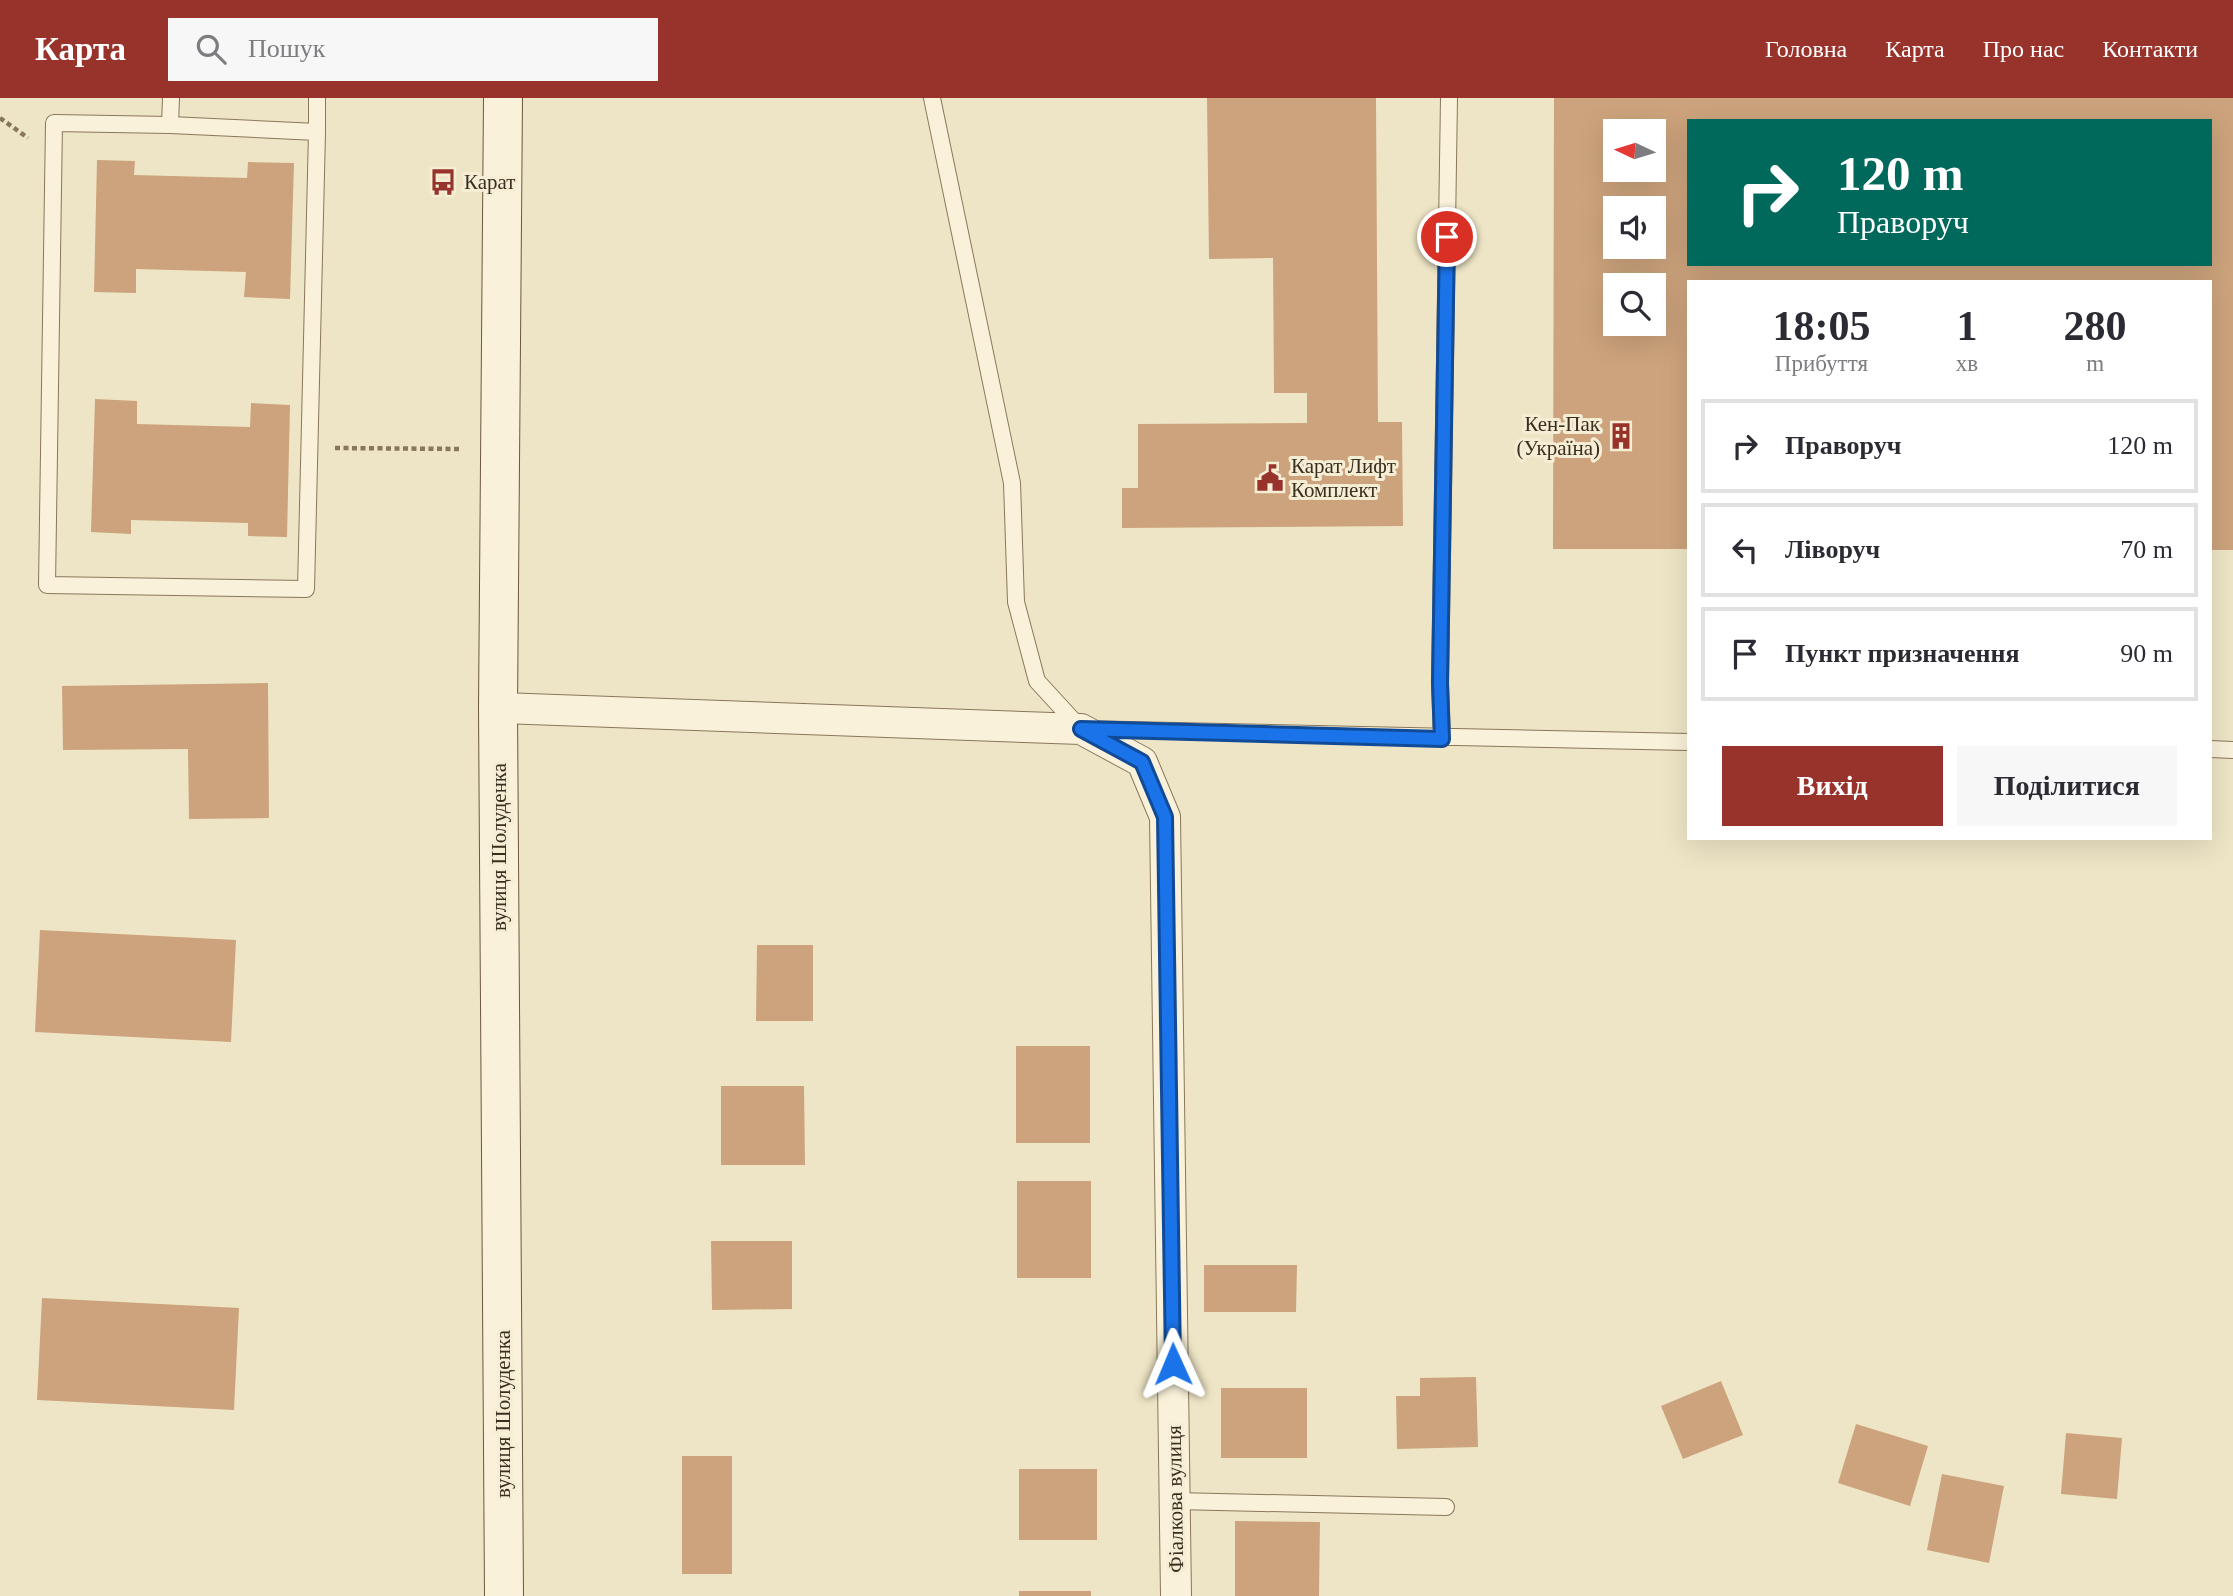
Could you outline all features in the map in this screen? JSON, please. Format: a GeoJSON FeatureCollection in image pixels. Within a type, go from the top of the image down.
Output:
{"type":"FeatureCollection","features":[{"type":"Feature","properties":{"kind":"main road","name":"вулиця Шолуденка"},"geometry":{"type":"LineString","coordinates":[[503,98],[498,708],[504,1596]]}},
{"type":"Feature","properties":{"kind":"street"},"geometry":{"type":"LineString","coordinates":[[498,708],[1081,729]]}},
{"type":"Feature","properties":{"kind":"street","name":"Фіалкова вулиця"},"geometry":{"type":"LineString","coordinates":[[1081,729],[1142,762],[1165,817],[1176,1596]]}},
{"type":"Feature","properties":{"kind":"lane"},"geometry":{"type":"LineString","coordinates":[[170,125],[171,98]]}},
{"type":"Feature","properties":{"kind":"lane"},"geometry":{"type":"LineString","coordinates":[[317,98],[317,132],[306,589],[47,585],[54,123],[317,132]]}},
{"type":"Feature","properties":{"kind":"lane"},"geometry":{"type":"LineString","coordinates":[[932,98],[1012,483],[1016,603],[1037,681],[1081,729],[1442,739],[1687,742]]}},
{"type":"Feature","properties":{"kind":"lane"},"geometry":{"type":"LineString","coordinates":[[1442,739],[1440,683],[1449,98]]}},
{"type":"Feature","properties":{"kind":"lane"},"geometry":{"type":"LineString","coordinates":[[2212,749],[2233,750]]}},
{"type":"Feature","properties":{"kind":"lane"},"geometry":{"type":"LineString","coordinates":[[1175,1501],[1446,1507]]}},
{"type":"Feature","properties":{"kind":"path"},"geometry":{"type":"LineString","coordinates":[[309,447],[501,450]]}},
{"type":"Feature","properties":{"kind":"building"},"geometry":{"type":"Polygon","coordinates":[[[1207,98],[1376,98],[1378,422],[1402,422],[1403,526],[1122,528],[1122,488],[1138,488],[1138,424],[1307,423],[1307,393],[1274,393],[1273,258],[1209,259],[1207,98]]]}},
{"type":"Feature","properties":{"kind":"building","name":"Кен-Пак (Україна)"},"geometry":{"type":"Polygon","coordinates":[[[1554,98],[2233,98],[2233,550],[2212,550],[2212,280],[1687,280],[1687,549],[1553,549],[1554,98]]]}},
{"type":"Feature","properties":{"kind":"building"},"geometry":{"type":"Polygon","coordinates":[[[97,160],[135,161],[134,175],[247,178],[248,162],[294,163],[290,299],[244,297],[246,272],[136,269],[136,293],[94,292],[97,160]]]}},
{"type":"Feature","properties":{"kind":"building"},"geometry":{"type":"Polygon","coordinates":[[[95,399],[137,401],[137,424],[250,427],[251,403],[290,405],[287,537],[248,536],[248,523],[131,520],[131,534],[91,532],[95,399]]]}},
{"type":"Feature","properties":{"kind":"building"},"geometry":{"type":"Polygon","coordinates":[[[268,683],[269,818],[189,819],[188,749],[63,750],[62,686],[268,683]]]}},
{"type":"Feature","properties":{"kind":"building"},"geometry":{"type":"Polygon","coordinates":[[[40,930],[236,940],[231,1042],[35,1032],[40,930]]]}},
{"type":"Feature","properties":{"kind":"building"},"geometry":{"type":"Polygon","coordinates":[[[757,945],[813,945],[813,1021],[756,1021],[757,945]]]}},
{"type":"Feature","properties":{"kind":"building"},"geometry":{"type":"Polygon","coordinates":[[[1016,1046],[1090,1046],[1090,1143],[1016,1143],[1016,1046]]]}},
{"type":"Feature","properties":{"kind":"building"},"geometry":{"type":"Polygon","coordinates":[[[721,1086],[804,1086],[805,1165],[721,1165],[721,1086]]]}},
{"type":"Feature","properties":{"kind":"building"},"geometry":{"type":"Polygon","coordinates":[[[1017,1181],[1091,1181],[1091,1278],[1017,1278],[1017,1181]]]}},
{"type":"Feature","properties":{"kind":"building"},"geometry":{"type":"Polygon","coordinates":[[[711,1241],[792,1241],[792,1309],[712,1310],[711,1241]]]}},
{"type":"Feature","properties":{"kind":"building"},"geometry":{"type":"Polygon","coordinates":[[[1204,1265],[1297,1265],[1296,1312],[1204,1312],[1204,1265]]]}},
{"type":"Feature","properties":{"kind":"building"},"geometry":{"type":"Polygon","coordinates":[[[42,1298],[239,1308],[234,1410],[37,1400],[42,1298]]]}},
{"type":"Feature","properties":{"kind":"building"},"geometry":{"type":"Polygon","coordinates":[[[1476,1377],[1478,1447],[1397,1449],[1396,1396],[1420,1396],[1420,1378],[1476,1377]]]}},
{"type":"Feature","properties":{"kind":"building"},"geometry":{"type":"Polygon","coordinates":[[[1721,1381],[1743,1435],[1683,1459],[1661,1406],[1721,1381]]]}},
{"type":"Feature","properties":{"kind":"building"},"geometry":{"type":"Polygon","coordinates":[[[1221,1388],[1307,1388],[1307,1458],[1221,1458],[1221,1388]]]}},
{"type":"Feature","properties":{"kind":"building"},"geometry":{"type":"Polygon","coordinates":[[[1856,1424],[1928,1446],[1910,1506],[1838,1483],[1856,1424]]]}},
{"type":"Feature","properties":{"kind":"building"},"geometry":{"type":"Polygon","coordinates":[[[2066,1433],[2122,1438],[2117,1499],[2061,1494],[2066,1433]]]}},
{"type":"Feature","properties":{"kind":"building"},"geometry":{"type":"Polygon","coordinates":[[[682,1456],[732,1456],[732,1574],[682,1574],[682,1456]]]}},
{"type":"Feature","properties":{"kind":"building"},"geometry":{"type":"Polygon","coordinates":[[[1019,1469],[1097,1469],[1097,1540],[1019,1540],[1019,1469]]]}},
{"type":"Feature","properties":{"kind":"building"},"geometry":{"type":"Polygon","coordinates":[[[1942,1474],[2004,1486],[1989,1563],[1927,1550],[1942,1474]]]}},
{"type":"Feature","properties":{"kind":"building"},"geometry":{"type":"Polygon","coordinates":[[[1235,1521],[1320,1522],[1319,1596],[1235,1596],[1235,1521]]]}},
{"type":"Feature","properties":{"kind":"building"},"geometry":{"type":"Polygon","coordinates":[[[1019,1591],[1091,1591],[1091,1596],[1019,1596],[1019,1591]]]}},
{"type":"Feature","properties":{"kind":"place","name":"Карат"},"geometry":{"type":"Point","coordinates":[443,182]}},
{"type":"Feature","properties":{"kind":"place","name":"Кен-Пак (Україна)"},"geometry":{"type":"Point","coordinates":[1621,436]}},
{"type":"Feature","properties":{"kind":"place","name":"Карат Лифт Комплект"},"geometry":{"type":"Point","coordinates":[1270,478]}},
{"type":"Feature","properties":{"kind":"route"},"geometry":{"type":"LineString","coordinates":[[1173,1364],[1165,817],[1142,762],[1081,729],[1442,739],[1440,683],[1447,237]]}}]}
